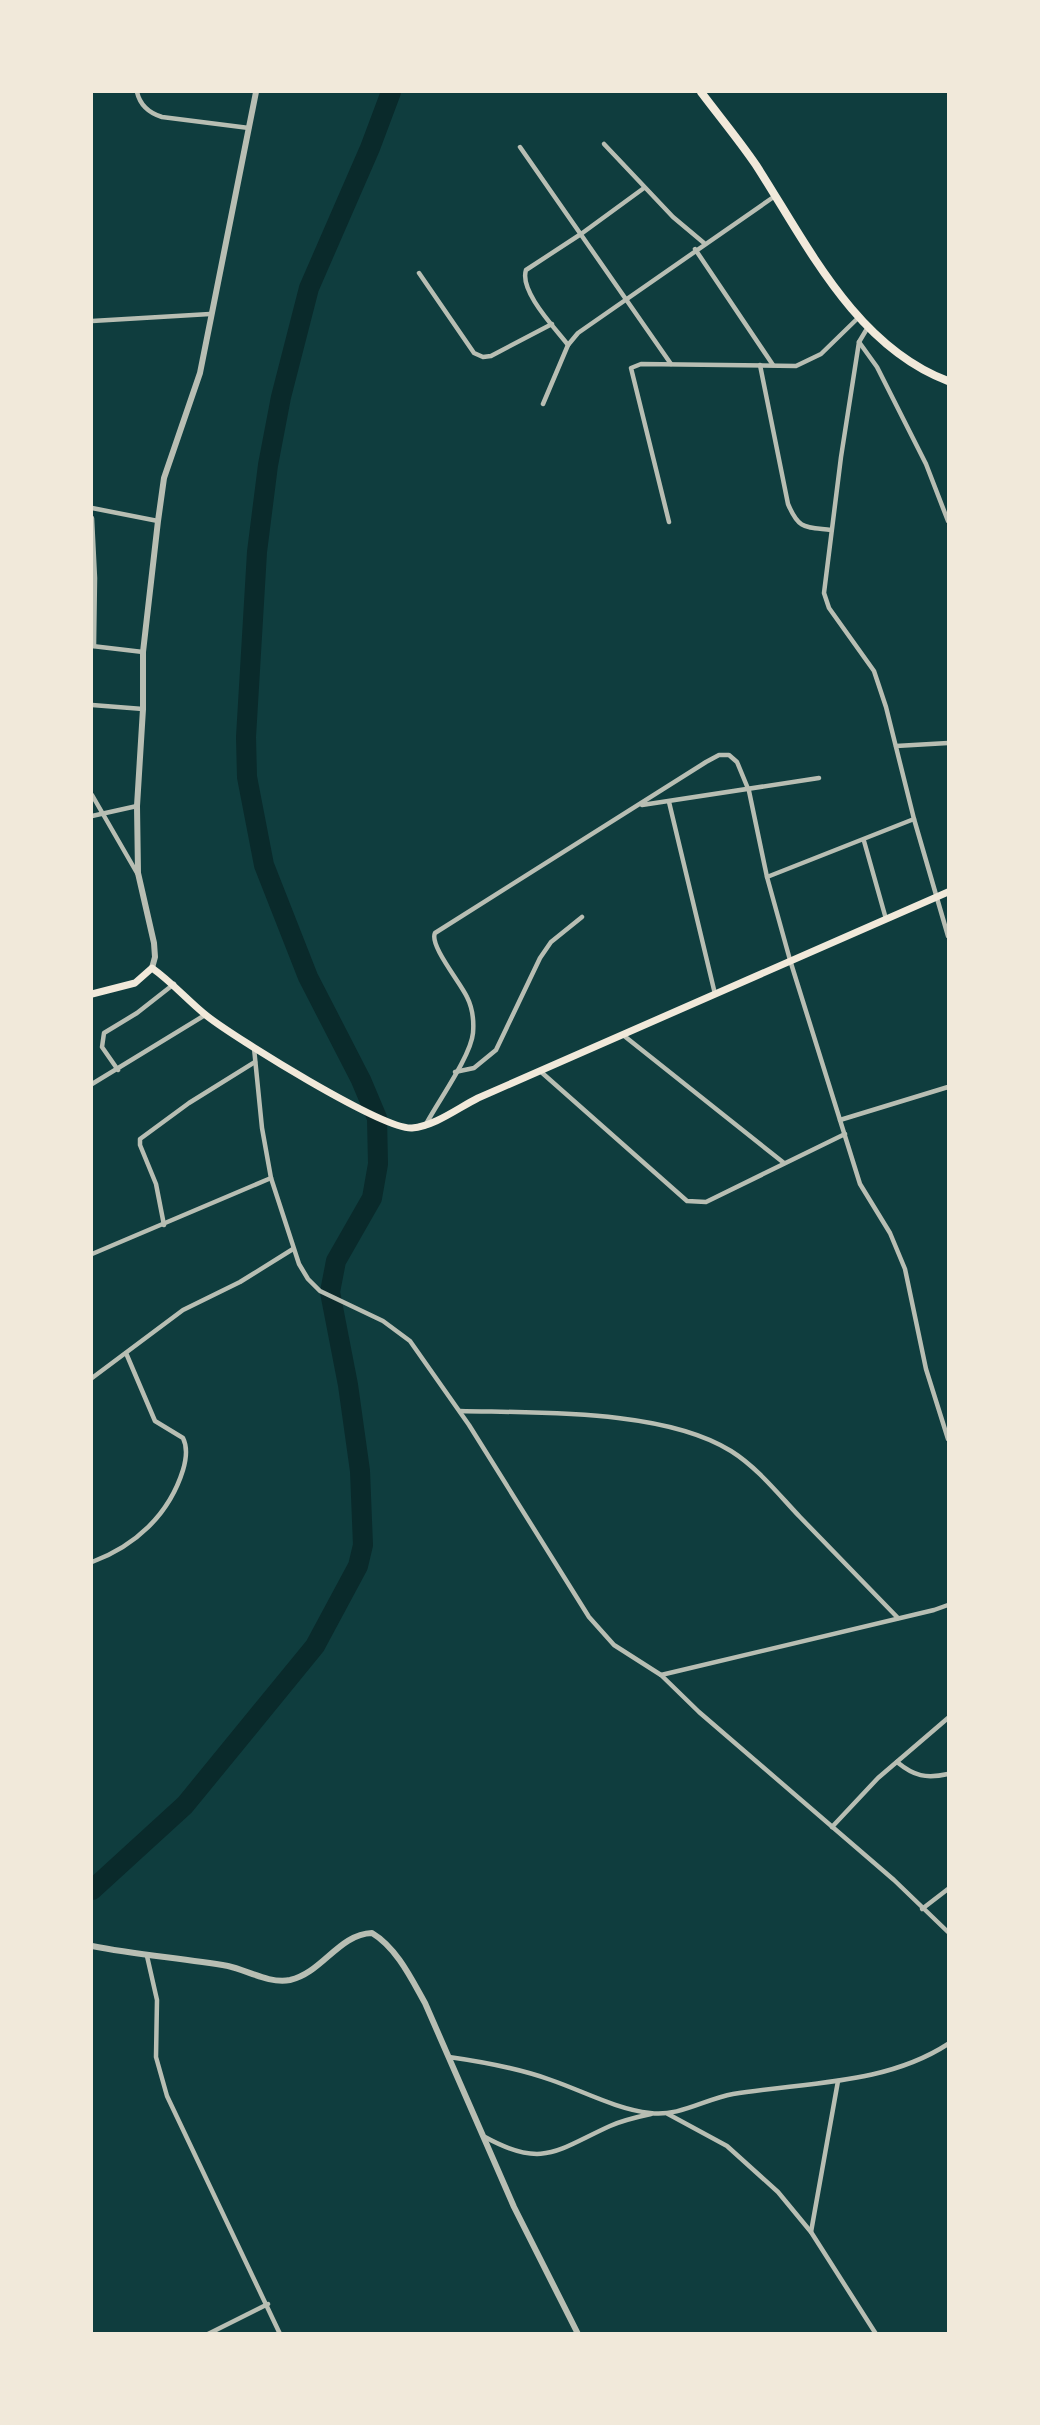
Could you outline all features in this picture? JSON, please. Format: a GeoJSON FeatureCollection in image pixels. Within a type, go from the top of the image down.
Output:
{"type":"FeatureCollection","features":[{"type":"Feature","properties":{"kind":"main road"},"geometry":{"type":"LineString","coordinates":[[701,92],[859,317],[903,357],[948,381]]}},
{"type":"Feature","properties":{"kind":"main road"},"geometry":{"type":"LineString","coordinates":[[92,994],[135,983],[152,968],[175,984],[206,1015],[254,1048],[357,1107],[400,1127],[425,1126],[478,1098],[948,892]]}},
{"type":"Feature","properties":{"kind":"street"},"geometry":{"type":"LineString","coordinates":[[137,92],[140,103],[153,114],[249,128]]}},
{"type":"Feature","properties":{"kind":"street"},"geometry":{"type":"LineString","coordinates":[[152,968],[155,957],[154,943],[138,873],[136,806],[143,709],[143,652],[158,521],[164,478],[200,373],[256,92]]}},
{"type":"Feature","properties":{"kind":"street"},"geometry":{"type":"LineString","coordinates":[[604,144],[673,217],[704,243]]}},
{"type":"Feature","properties":{"kind":"street"},"geometry":{"type":"LineString","coordinates":[[520,147],[671,364]]}},
{"type":"Feature","properties":{"kind":"street"},"geometry":{"type":"LineString","coordinates":[[568,345],[529,293],[526,270],[581,234],[644,188]]}},
{"type":"Feature","properties":{"kind":"street"},"geometry":{"type":"LineString","coordinates":[[543,404],[568,345],[578,333],[695,249],[775,196]]}},
{"type":"Feature","properties":{"kind":"street"},"geometry":{"type":"LineString","coordinates":[[695,249],[773,365]]}},
{"type":"Feature","properties":{"kind":"street"},"geometry":{"type":"LineString","coordinates":[[419,273],[474,353],[483,357],[491,356],[552,324]]}},
{"type":"Feature","properties":{"kind":"street"},"geometry":{"type":"LineString","coordinates":[[92,321],[210,314]]}},
{"type":"Feature","properties":{"kind":"street"},"geometry":{"type":"LineString","coordinates":[[669,522],[659,475],[630,374],[631,368],[635,365],[671,364],[796,366],[821,354],[859,317]]}},
{"type":"Feature","properties":{"kind":"street"},"geometry":{"type":"LineString","coordinates":[[868,327],[859,342],[824,582],[826,600],[871,664],[948,936]]}},
{"type":"Feature","properties":{"kind":"street"},"geometry":{"type":"LineString","coordinates":[[859,342],[877,366],[926,464],[948,521]]}},
{"type":"Feature","properties":{"kind":"street"},"geometry":{"type":"LineString","coordinates":[[760,365],[791,512],[798,524],[831,530]]}},
{"type":"Feature","properties":{"kind":"street"},"geometry":{"type":"LineString","coordinates":[[92,508],[158,521]]}},
{"type":"Feature","properties":{"kind":"street"},"geometry":{"type":"LineString","coordinates":[[92,518],[93,646],[143,652]]}},
{"type":"Feature","properties":{"kind":"street"},"geometry":{"type":"LineString","coordinates":[[92,705],[143,709]]}},
{"type":"Feature","properties":{"kind":"street"},"geometry":{"type":"LineString","coordinates":[[896,746],[948,743]]}},
{"type":"Feature","properties":{"kind":"street"},"geometry":{"type":"LineString","coordinates":[[425,1126],[455,1072],[466,1058],[473,1034],[468,998],[434,944],[435,933],[718,755],[729,755],[737,762],[749,790],[767,877],[790,960],[860,1184],[890,1233],[905,1269],[926,1370],[948,1439]]}},
{"type":"Feature","properties":{"kind":"street"},"geometry":{"type":"LineString","coordinates":[[639,806],[819,778]]}},
{"type":"Feature","properties":{"kind":"street"},"geometry":{"type":"LineString","coordinates":[[92,795],[101,814],[138,873]]}},
{"type":"Feature","properties":{"kind":"street"},"geometry":{"type":"LineString","coordinates":[[669,802],[715,994]]}},
{"type":"Feature","properties":{"kind":"street"},"geometry":{"type":"LineString","coordinates":[[92,816],[136,806]]}},
{"type":"Feature","properties":{"kind":"street"},"geometry":{"type":"LineString","coordinates":[[767,877],[864,841],[914,819]]}},
{"type":"Feature","properties":{"kind":"street"},"geometry":{"type":"LineString","coordinates":[[864,841],[886,919]]}},
{"type":"Feature","properties":{"kind":"street"},"geometry":{"type":"LineString","coordinates":[[455,1072],[474,1068],[496,1050],[540,958],[551,942],[582,917]]}},
{"type":"Feature","properties":{"kind":"street"},"geometry":{"type":"LineString","coordinates":[[118,1070],[102,1047],[102,1036],[167,992],[175,984]]}},
{"type":"Feature","properties":{"kind":"street"},"geometry":{"type":"LineString","coordinates":[[92,1084],[206,1015]]}},
{"type":"Feature","properties":{"kind":"street"},"geometry":{"type":"LineString","coordinates":[[623,1035],[784,1163]]}},
{"type":"Feature","properties":{"kind":"street"},"geometry":{"type":"LineString","coordinates":[[254,1048],[262,1128],[272,1178],[290,1228],[293,1249],[308,1279],[320,1291],[383,1321],[410,1341],[460,1411],[589,1617],[614,1644],[660,1675],[948,1932]]}},
{"type":"Feature","properties":{"kind":"street"},"geometry":{"type":"LineString","coordinates":[[164,1225],[156,1184],[140,1145],[140,1139],[189,1102],[255,1062]]}},
{"type":"Feature","properties":{"kind":"street"},"geometry":{"type":"LineString","coordinates":[[540,1071],[687,1201],[706,1202],[845,1134]]}},
{"type":"Feature","properties":{"kind":"street"},"geometry":{"type":"LineString","coordinates":[[840,1120],[948,1087]]}},
{"type":"Feature","properties":{"kind":"street"},"geometry":{"type":"LineString","coordinates":[[92,1254],[272,1178]]}},
{"type":"Feature","properties":{"kind":"street"},"geometry":{"type":"LineString","coordinates":[[92,1378],[183,1310],[240,1282],[293,1249]]}},
{"type":"Feature","properties":{"kind":"street"},"geometry":{"type":"LineString","coordinates":[[92,1562],[122,1549],[149,1526],[174,1495],[184,1465],[186,1447],[183,1438],[155,1421],[126,1353]]}},
{"type":"Feature","properties":{"kind":"street"},"geometry":{"type":"LineString","coordinates":[[460,1411],[588,1415],[631,1420],[673,1429],[731,1451],[762,1477],[898,1618]]}},
{"type":"Feature","properties":{"kind":"street"},"geometry":{"type":"LineString","coordinates":[[660,1675],[948,1605]]}},
{"type":"Feature","properties":{"kind":"street"},"geometry":{"type":"LineString","coordinates":[[832,1827],[897,1762],[948,1718]]}},
{"type":"Feature","properties":{"kind":"street"},"geometry":{"type":"LineString","coordinates":[[897,1762],[919,1776],[927,1778],[948,1774]]}},
{"type":"Feature","properties":{"kind":"street"},"geometry":{"type":"LineString","coordinates":[[922,1909],[948,1889]]}},
{"type":"Feature","properties":{"kind":"street"},"geometry":{"type":"LineString","coordinates":[[92,1946],[147,1956],[229,1966],[276,1980],[290,1980],[308,1972],[356,1937],[372,1933],[380,1938],[408,1973],[426,2003],[514,2207],[578,2334]]}},
{"type":"Feature","properties":{"kind":"street"},"geometry":{"type":"LineString","coordinates":[[147,1956],[157,2000],[156,2057],[167,2096],[268,2304],[280,2334]]}},
{"type":"Feature","properties":{"kind":"street"},"geometry":{"type":"LineString","coordinates":[[449,2057],[516,2069],[639,2112],[668,2114],[734,2094],[838,2080],[893,2069],[929,2057],[948,2044]]}},
{"type":"Feature","properties":{"kind":"street"},"geometry":{"type":"LineString","coordinates":[[811,2232],[838,2080]]}},
{"type":"Feature","properties":{"kind":"street"},"geometry":{"type":"LineString","coordinates":[[485,2137],[522,2153],[542,2154],[561,2151],[610,2125],[653,2114]]}},
{"type":"Feature","properties":{"kind":"street"},"geometry":{"type":"LineString","coordinates":[[668,2114],[709,2134],[747,2160],[778,2192],[811,2232],[876,2334]]}},
{"type":"Feature","properties":{"kind":"street"},"geometry":{"type":"LineString","coordinates":[[208,2334],[268,2304]]}},
{"type":"Feature","properties":{"kind":"waterway"},"geometry":{"type":"LineString","coordinates":[[92,1890],[185,1805],[315,1646],[358,1566],[363,1545],[360,1471],[348,1385],[330,1292],[336,1261],[372,1198],[378,1164],[377,1118],[361,1080],[308,977],[264,865],[247,777],[246,737],[257,552],[268,465],[281,397],[309,288],[370,148],[391,92]]}}]}
